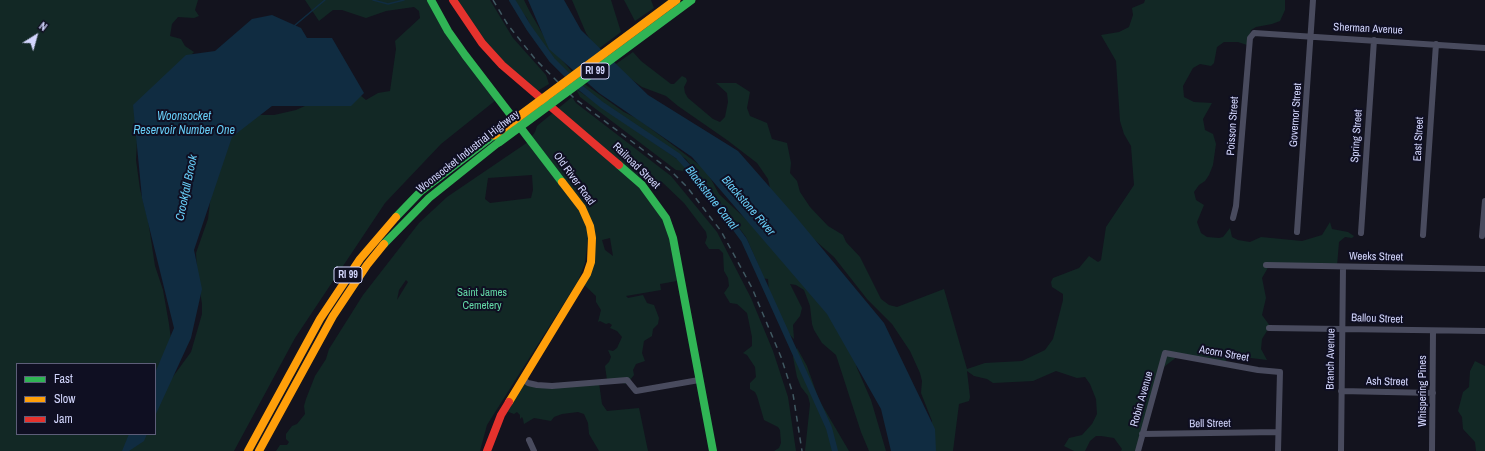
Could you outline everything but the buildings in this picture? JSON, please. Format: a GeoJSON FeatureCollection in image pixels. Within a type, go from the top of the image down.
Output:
{"type":"FeatureCollection","features":[{"type":"Feature","properties":{"kind":"main road","name":"Old River Road"},"geometry":{"type":"LineString","coordinates":[[431,0],[448,31],[485,83],[582,208],[590,226],[593,246],[591,262],[587,274],[501,415],[487,451]]}},
{"type":"Feature","properties":{"kind":"main road","name":"Railroad Street"},"geometry":{"type":"LineString","coordinates":[[453,0],[482,43],[502,65],[642,185],[660,209],[673,238],[713,451]]}},
{"type":"Feature","properties":{"kind":"main road","name":"Woonsocket Industrial Highway"},"geometry":{"type":"LineString","coordinates":[[259,451],[328,325],[367,265],[393,234],[429,198],[496,138],[676,0]]}},
{"type":"Feature","properties":{"kind":"main road","name":"Woonsocket Industrial Highway"},"geometry":{"type":"LineString","coordinates":[[248,451],[323,314],[366,251],[393,219],[421,191],[691,0]]}},
{"type":"Feature","properties":{"kind":"street","name":"Governor Street"},"geometry":{"type":"LineString","coordinates":[[1298,232],[1313,0]]}},
{"type":"Feature","properties":{"kind":"street","name":"Sherman Avenue"},"geometry":{"type":"LineString","coordinates":[[1251,35],[1259,33],[1485,48]]}},
{"type":"Feature","properties":{"kind":"street","name":"Poisson Street"},"geometry":{"type":"LineString","coordinates":[[1233,218],[1236,206],[1251,35]]}},
{"type":"Feature","properties":{"kind":"street","name":"Spring Street"},"geometry":{"type":"LineString","coordinates":[[1361,233],[1374,40]]}},
{"type":"Feature","properties":{"kind":"street","name":"East Street"},"geometry":{"type":"LineString","coordinates":[[1423,235],[1436,44]]}},
{"type":"Feature","properties":{"kind":"street"},"geometry":{"type":"LineString","coordinates":[[1482,236],[1485,201]]}},
{"type":"Feature","properties":{"kind":"street","name":"Weeks Street"},"geometry":{"type":"LineString","coordinates":[[1266,265],[1485,269]]}},
{"type":"Feature","properties":{"kind":"street","name":"Branch Avenue"},"geometry":{"type":"LineString","coordinates":[[1341,451],[1343,267]]}},
{"type":"Feature","properties":{"kind":"street","name":"Ballou Street"},"geometry":{"type":"LineString","coordinates":[[1269,328],[1485,331]]}},
{"type":"Feature","properties":{"kind":"street","name":"Whispering Pines"},"geometry":{"type":"LineString","coordinates":[[1432,451],[1433,331]]}},
{"type":"Feature","properties":{"kind":"street","name":"Acorn Street"},"geometry":{"type":"LineString","coordinates":[[1165,353],[1258,370],[1280,372],[1278,432]]}},
{"type":"Feature","properties":{"kind":"street","name":"Robin Avenue"},"geometry":{"type":"LineString","coordinates":[[1138,451],[1155,394],[1165,353]]}},
{"type":"Feature","properties":{"kind":"street"},"geometry":{"type":"LineString","coordinates":[[523,379],[528,383],[552,386],[627,380],[636,391],[699,380]]}},
{"type":"Feature","properties":{"kind":"street","name":"Ash Street"},"geometry":{"type":"LineString","coordinates":[[1341,391],[1433,393]]}},
{"type":"Feature","properties":{"kind":"street"},"geometry":{"type":"LineString","coordinates":[[1278,432],[1278,451]]}},
{"type":"Feature","properties":{"kind":"street","name":"Bell Street"},"geometry":{"type":"LineString","coordinates":[[1142,434],[1278,432]]}},
{"type":"Feature","properties":{"kind":"street"},"geometry":{"type":"LineString","coordinates":[[529,440],[534,451]]}},
{"type":"Feature","properties":{"kind":"green space"},"geometry":{"type":"Polygon","coordinates":[[[0,0],[198,0],[195,10],[199,16],[194,18],[178,17],[172,24],[170,36],[181,39],[185,46],[194,52],[188,58],[137,140],[136,160],[140,189],[148,220],[155,266],[163,290],[169,324],[172,347],[172,378],[191,352],[202,314],[196,253],[208,219],[213,178],[224,138],[255,115],[274,115],[296,110],[316,101],[354,90],[366,100],[378,93],[390,91],[396,49],[395,41],[420,18],[419,11],[414,7],[386,11],[366,18],[342,10],[333,10],[319,21],[305,0],[428,0],[496,100],[441,144],[385,203],[295,338],[234,451],[0,451],[0,0]]]}},
{"type":"Feature","properties":{"kind":"green space"},"geometry":{"type":"Polygon","coordinates":[[[452,0],[490,0],[513,38],[546,75],[549,84],[534,93],[495,61],[452,0]]]}},
{"type":"Feature","properties":{"kind":"green space"},"geometry":{"type":"Polygon","coordinates":[[[515,0],[524,0],[549,45],[574,74],[571,77],[553,60],[532,30],[527,18],[518,8],[515,0]]]}},
{"type":"Feature","properties":{"kind":"green space"},"geometry":{"type":"Polygon","coordinates":[[[572,0],[611,0],[621,32],[597,50],[586,33],[572,0]]]}},
{"type":"Feature","properties":{"kind":"green space"},"geometry":{"type":"Polygon","coordinates":[[[624,0],[651,0],[654,8],[635,21],[624,0]]]}},
{"type":"Feature","properties":{"kind":"green space"},"geometry":{"type":"Polygon","coordinates":[[[1145,0],[1285,0],[1285,10],[1280,21],[1256,27],[1251,30],[1247,45],[1238,42],[1224,42],[1217,47],[1214,63],[1211,66],[1200,64],[1193,68],[1183,86],[1184,97],[1194,102],[1212,103],[1203,119],[1205,130],[1213,134],[1216,144],[1213,165],[1205,181],[1199,185],[1194,192],[1196,200],[1204,205],[1197,222],[1201,233],[1207,237],[1219,238],[1223,237],[1230,228],[1232,237],[1238,240],[1250,242],[1261,237],[1302,241],[1322,235],[1330,222],[1332,229],[1348,232],[1354,236],[1352,238],[1345,237],[1339,242],[1337,266],[1270,264],[1262,278],[1266,298],[1262,315],[1270,326],[1262,339],[1261,349],[1267,360],[1227,355],[1226,362],[1178,356],[1160,370],[1142,438],[1138,434],[1140,437],[1137,451],[1121,451],[1122,449],[1114,438],[1101,436],[1096,436],[1090,441],[1085,451],[1074,451],[1064,446],[1069,438],[1082,435],[1092,424],[1097,414],[1096,399],[1090,384],[1085,377],[1077,378],[1056,371],[1033,381],[993,383],[987,379],[974,376],[967,371],[970,397],[969,401],[959,404],[953,451],[931,451],[932,421],[921,393],[922,381],[920,373],[910,351],[892,324],[867,299],[834,257],[809,235],[771,193],[768,179],[757,163],[666,96],[642,87],[613,66],[633,52],[641,61],[671,84],[674,84],[682,76],[686,78],[687,81],[684,87],[688,98],[713,119],[720,122],[725,117],[728,102],[727,93],[716,83],[736,83],[750,92],[747,108],[750,116],[767,123],[772,139],[787,143],[791,163],[790,173],[797,181],[800,192],[810,207],[828,226],[843,235],[846,242],[860,257],[881,299],[889,305],[897,307],[944,289],[967,369],[985,363],[1022,361],[1045,350],[1053,339],[1063,300],[1063,294],[1052,287],[1051,282],[1053,278],[1079,268],[1089,256],[1098,262],[1101,260],[1106,227],[1134,185],[1131,146],[1124,134],[1120,121],[1116,61],[1101,35],[1119,32],[1129,27],[1133,15],[1132,8],[1144,3],[1145,0]]]}},
{"type":"Feature","properties":{"kind":"green space"},"geometry":{"type":"Polygon","coordinates":[[[583,83],[624,112],[638,119],[706,170],[719,194],[802,272],[851,347],[857,368],[871,400],[886,451],[869,451],[861,432],[836,355],[822,343],[814,330],[810,306],[804,290],[796,285],[790,284],[802,308],[800,316],[793,325],[794,339],[784,329],[769,293],[768,279],[760,278],[760,269],[746,237],[686,159],[626,120],[579,85],[583,83]]]}},
{"type":"Feature","properties":{"kind":"green space"},"geometry":{"type":"Polygon","coordinates":[[[576,89],[680,161],[686,168],[684,171],[676,170],[580,97],[576,89]]]}},
{"type":"Feature","properties":{"kind":"green space","name":"Saint James Cemetery"},"geometry":{"type":"Polygon","coordinates":[[[572,97],[576,103],[671,176],[717,232],[751,298],[773,351],[788,397],[796,451],[774,451],[779,448],[781,443],[780,430],[778,427],[764,420],[757,396],[755,392],[750,389],[750,383],[756,377],[755,367],[747,355],[743,353],[752,346],[752,337],[747,313],[737,304],[730,303],[724,293],[729,286],[728,278],[724,271],[723,253],[719,249],[709,249],[705,243],[707,237],[706,232],[684,203],[662,182],[650,180],[641,185],[656,206],[667,227],[671,238],[677,281],[660,284],[661,290],[626,296],[628,298],[643,295],[647,303],[654,305],[659,318],[658,324],[653,329],[652,336],[644,341],[642,353],[645,361],[636,364],[633,370],[634,375],[627,384],[607,380],[605,366],[611,357],[608,350],[613,351],[617,348],[622,337],[617,331],[610,328],[612,325],[609,323],[606,324],[600,321],[598,322],[601,310],[596,302],[596,296],[581,282],[588,261],[588,238],[585,263],[578,281],[487,425],[480,451],[276,451],[280,445],[287,445],[289,442],[286,439],[286,434],[305,414],[304,406],[306,399],[315,376],[326,359],[329,349],[363,295],[419,223],[447,197],[528,142],[537,126],[572,97]],[[532,175],[488,178],[485,199],[490,203],[531,198],[533,190],[532,175]],[[610,238],[602,240],[605,250],[613,256],[610,238]],[[406,280],[399,290],[397,300],[408,282],[406,280]]]}},
{"type":"Feature","properties":{"kind":"green space"},"geometry":{"type":"Polygon","coordinates":[[[797,348],[807,366],[819,400],[849,451],[805,451],[810,404],[808,396],[801,387],[797,377],[793,357],[797,348]]]}},
{"type":"Feature","properties":{"kind":"green space"},"geometry":{"type":"Polygon","coordinates":[[[1475,361],[1485,366],[1485,451],[1476,451],[1475,442],[1463,429],[1462,417],[1458,411],[1463,392],[1469,387],[1470,371],[1475,361]]]}},
{"type":"Feature","properties":{"kind":"green space"},"geometry":{"type":"Polygon","coordinates":[[[522,380],[536,384],[599,383],[602,404],[607,411],[639,408],[648,451],[599,451],[589,434],[588,423],[584,414],[578,412],[562,414],[554,417],[551,421],[534,418],[524,424],[522,417],[520,419],[520,415],[517,412],[514,414],[506,411],[522,380]]]}},
{"type":"Feature","properties":{"kind":"water","name":"Blackstone River"},"geometry":{"type":"Polygon","coordinates":[[[528,0],[564,0],[581,30],[648,95],[738,151],[796,217],[884,323],[935,429],[936,451],[891,451],[881,409],[827,314],[692,157],[599,93],[549,49],[528,0]]]}},
{"type":"Feature","properties":{"kind":"water","name":"Woonsocket Reservoir Number One"},"geometry":{"type":"Polygon","coordinates":[[[272,15],[301,28],[307,38],[332,38],[364,93],[351,106],[272,106],[232,137],[194,250],[202,289],[191,338],[156,414],[156,371],[174,328],[142,198],[133,105],[186,55],[215,51],[252,19],[272,15]]]}},
{"type":"Feature","properties":{"kind":"water"},"geometry":{"type":"Polygon","coordinates":[[[129,435],[147,435],[144,441],[129,451],[122,451],[129,435]]]}},
{"type":"Feature","properties":{"kind":"waterway","name":"Crookfall Brook"},"geometry":{"type":"LineString","coordinates":[[294,26],[325,0]]}},
{"type":"Feature","properties":{"kind":"waterway","name":"Crookfall Brook"},"geometry":{"type":"LineString","coordinates":[[373,0],[388,4],[404,0]]}},
{"type":"Feature","properties":{"kind":"waterway","name":"Blackstone Canal"},"geometry":{"type":"LineString","coordinates":[[512,0],[529,28],[552,60],[577,85],[602,105],[678,156],[699,179],[744,240],[829,428],[835,451]]}},
{"type":"Feature","properties":{"kind":"railway"},"geometry":{"type":"LineString","coordinates":[[493,0],[508,25],[536,60],[574,98],[671,171],[687,187],[721,231],[752,288],[781,357],[793,394],[802,451]]}},
{"type":"Feature","properties":{"kind":"traffic: fast"},"geometry":{"type":"LineString","coordinates":[[431,0],[448,31],[465,55],[562,182]]}},
{"type":"Feature","properties":{"kind":"traffic: fast"},"geometry":{"type":"LineString","coordinates":[[499,142],[691,0]]}},
{"type":"Feature","properties":{"kind":"traffic: fast"},"geometry":{"type":"LineString","coordinates":[[396,217],[421,191],[494,135]]}},
{"type":"Feature","properties":{"kind":"traffic: fast"},"geometry":{"type":"LineString","coordinates":[[384,244],[429,198],[499,142]]}},
{"type":"Feature","properties":{"kind":"traffic: fast"},"geometry":{"type":"LineString","coordinates":[[619,165],[642,185],[666,218],[673,238],[713,451]]}},
{"type":"Feature","properties":{"kind":"traffic: slow"},"geometry":{"type":"LineString","coordinates":[[494,135],[676,0]]}},
{"type":"Feature","properties":{"kind":"traffic: slow"},"geometry":{"type":"LineString","coordinates":[[509,402],[587,274],[591,262],[592,238],[590,226],[582,208],[562,182]]}},
{"type":"Feature","properties":{"kind":"traffic: slow"},"geometry":{"type":"LineString","coordinates":[[248,451],[320,319],[360,259],[396,217]]}},
{"type":"Feature","properties":{"kind":"traffic: slow"},"geometry":{"type":"LineString","coordinates":[[259,451],[333,316],[367,265],[384,244]]}},
{"type":"Feature","properties":{"kind":"traffic: jam"},"geometry":{"type":"LineString","coordinates":[[453,0],[482,43],[502,65],[619,165]]}},
{"type":"Feature","properties":{"kind":"traffic: jam"},"geometry":{"type":"LineString","coordinates":[[487,451],[501,415],[509,402]]}}]}
